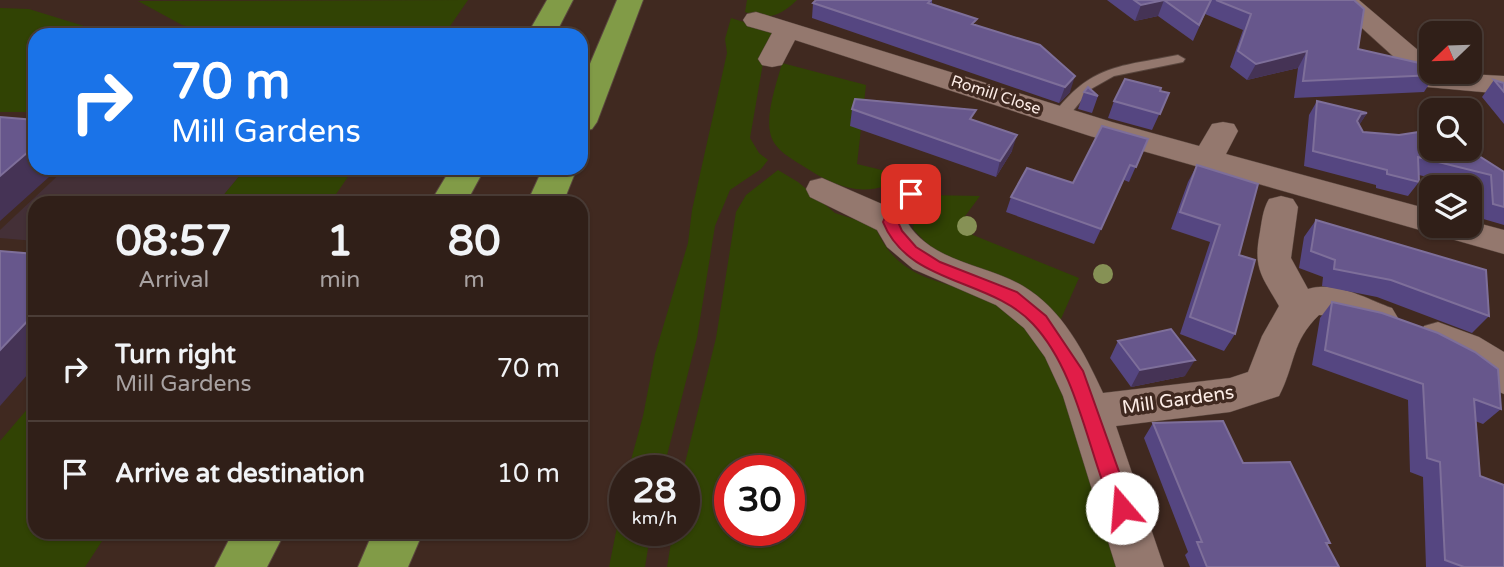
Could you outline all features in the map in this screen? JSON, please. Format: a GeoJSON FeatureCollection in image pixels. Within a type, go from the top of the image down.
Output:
{"type":"FeatureCollection","features":[{"type":"Feature","properties":{"kind":"highway"},"geometry":{"type":"LineString","coordinates":[[545,28],[560,0]]}},
{"type":"Feature","properties":{"kind":"highway"},"geometry":{"type":"LineString","coordinates":[[588,105],[630,0]]}},
{"type":"Feature","properties":{"kind":"highway"},"geometry":{"type":"LineString","coordinates":[[452,196],[464,175]]}},
{"type":"Feature","properties":{"kind":"highway"},"geometry":{"type":"LineString","coordinates":[[548,196],[557,175]]}},
{"type":"Feature","properties":{"kind":"highway"},"geometry":{"type":"LineString","coordinates":[[240,567],[256,539]]}},
{"type":"Feature","properties":{"kind":"highway"},"geometry":{"type":"LineString","coordinates":[[383,567],[395,539]]}},
{"type":"Feature","properties":{"kind":"street"},"geometry":{"type":"LineString","coordinates":[[1344,0],[1419,65]]}},
{"type":"Feature","properties":{"kind":"street","name":"Romill Close"},"geometry":{"type":"LineString","coordinates":[[756,20],[1060,116],[1419,218]]}},
{"type":"Feature","properties":{"kind":"street"},"geometry":{"type":"LineString","coordinates":[[772,59],[786,29]]}},
{"type":"Feature","properties":{"kind":"street"},"geometry":{"type":"LineString","coordinates":[[1482,84],[1504,85]]}},
{"type":"Feature","properties":{"kind":"street"},"geometry":{"type":"LineString","coordinates":[[1207,159],[1223,131]]}},
{"type":"Feature","properties":{"kind":"street"},"geometry":{"type":"LineString","coordinates":[[822,189],[901,208],[895,233],[911,251],[934,266],[1011,296],[1040,320],[1074,371],[1140,567]]}},
{"type":"Feature","properties":{"kind":"street"},"geometry":{"type":"LineString","coordinates":[[1281,207],[1273,258],[1280,276],[1301,309],[1314,301],[1335,303],[1459,344],[1491,362],[1504,378]]}},
{"type":"Feature","properties":{"kind":"street"},"geometry":{"type":"LineString","coordinates":[[1482,236],[1504,242]]}},
{"type":"Feature","properties":{"kind":"street","name":"Mill Gardens"},"geometry":{"type":"LineString","coordinates":[[1090,412],[1230,396],[1265,384],[1280,335],[1301,309]]}},
{"type":"Feature","properties":{"kind":"lane"},"geometry":{"type":"LineString","coordinates":[[1060,116],[1086,86],[1108,73],[1178,59]]}},
{"type":"Feature","properties":{"kind":"shaded area"},"geometry":{"type":"Polygon","coordinates":[[[59,175],[240,175],[223,196],[36,196],[59,175]]]}},
{"type":"Feature","properties":{"kind":"shaded area"},"geometry":{"type":"Polygon","coordinates":[[[28,204],[28,240],[0,238],[0,230],[28,204]]]}},
{"type":"Feature","properties":{"kind":"green space"},"geometry":{"type":"Polygon","coordinates":[[[468,0],[449,28],[194,28],[182,25],[138,1],[468,0]]]}},
{"type":"Feature","properties":{"kind":"green space"},"geometry":{"type":"Polygon","coordinates":[[[747,0],[797,0],[779,13],[761,16],[745,12],[747,0]]]}},
{"type":"Feature","properties":{"kind":"green space"},"geometry":{"type":"Polygon","coordinates":[[[0,8],[29,9],[90,28],[28,28],[28,112],[0,112],[0,8]]]}},
{"type":"Feature","properties":{"kind":"green space"},"geometry":{"type":"Polygon","coordinates":[[[731,18],[770,30],[774,35],[763,63],[750,138],[759,153],[768,160],[761,169],[730,190],[715,226],[697,338],[667,455],[632,455],[655,354],[688,243],[692,210],[727,53],[725,39],[731,18]]]}},
{"type":"Feature","properties":{"kind":"green space"},"geometry":{"type":"Polygon","coordinates":[[[782,63],[866,85],[857,164],[902,175],[891,178],[888,185],[854,189],[823,178],[782,152],[772,138],[769,115],[782,63]]]}},
{"type":"Feature","properties":{"kind":"green space"},"geometry":{"type":"Polygon","coordinates":[[[778,170],[798,182],[835,213],[875,226],[887,247],[901,263],[917,273],[991,299],[1010,310],[1031,330],[1065,391],[1090,467],[1117,567],[667,567],[670,546],[700,546],[700,455],[687,455],[716,338],[736,212],[746,195],[778,170]]]}},
{"type":"Feature","properties":{"kind":"green space"},"geometry":{"type":"Polygon","coordinates":[[[240,175],[349,175],[335,196],[223,196],[240,175]]]}},
{"type":"Feature","properties":{"kind":"green space"},"geometry":{"type":"Polygon","coordinates":[[[926,195],[980,196],[960,223],[973,235],[1079,278],[1057,328],[931,248],[913,229],[920,203],[926,195]]]}},
{"type":"Feature","properties":{"kind":"green space"},"geometry":{"type":"Polygon","coordinates":[[[28,408],[28,539],[103,539],[85,567],[0,567],[0,441],[28,408]]]}},
{"type":"Feature","properties":{"kind":"green space"},"geometry":{"type":"Polygon","coordinates":[[[613,546],[648,546],[645,567],[609,567],[613,546]]]}},
{"type":"Feature","properties":{"kind":"building"},"geometry":{"type":"Polygon","coordinates":[[[816,0],[931,0],[928,3],[977,19],[972,24],[1040,45],[1075,76],[1065,87],[813,3],[816,0]]]}},
{"type":"Feature","properties":{"kind":"building"},"geometry":{"type":"Polygon","coordinates":[[[1134,0],[1164,0],[1141,5],[1134,0]]]}},
{"type":"Feature","properties":{"kind":"building"},"geometry":{"type":"Polygon","coordinates":[[[1164,0],[1211,0],[1199,25],[1164,0]]]}},
{"type":"Feature","properties":{"kind":"building"},"geometry":{"type":"Polygon","coordinates":[[[1216,0],[1354,0],[1364,9],[1358,49],[1419,63],[1419,76],[1303,81],[1307,51],[1256,64],[1238,51],[1251,14],[1216,0]]]}},
{"type":"Feature","properties":{"kind":"building"},"geometry":{"type":"Polygon","coordinates":[[[1125,79],[1161,88],[1160,91],[1169,93],[1160,114],[1114,101],[1125,79]]]}},
{"type":"Feature","properties":{"kind":"building"},"geometry":{"type":"Polygon","coordinates":[[[1494,80],[1504,83],[1504,92],[1494,80]]]}},
{"type":"Feature","properties":{"kind":"building"},"geometry":{"type":"Polygon","coordinates":[[[1088,87],[1098,96],[1084,92],[1088,87]]]}},
{"type":"Feature","properties":{"kind":"building"},"geometry":{"type":"Polygon","coordinates":[[[855,99],[976,110],[970,119],[1017,135],[1000,161],[852,109],[855,99]]]}},
{"type":"Feature","properties":{"kind":"building"},"geometry":{"type":"Polygon","coordinates":[[[1317,101],[1367,113],[1361,114],[1357,121],[1363,132],[1399,135],[1419,132],[1419,182],[1387,174],[1387,170],[1313,151],[1317,101]]]}},
{"type":"Feature","properties":{"kind":"building"},"geometry":{"type":"Polygon","coordinates":[[[0,117],[28,119],[28,152],[0,176],[0,117]]]}},
{"type":"Feature","properties":{"kind":"building"},"geometry":{"type":"Polygon","coordinates":[[[1102,126],[1148,139],[1136,167],[1130,165],[1101,229],[1011,197],[1027,168],[1073,183],[1102,126]]]}},
{"type":"Feature","properties":{"kind":"building"},"geometry":{"type":"Polygon","coordinates":[[[1482,158],[1504,172],[1504,207],[1493,204],[1491,175],[1434,161],[1482,161],[1482,158]]]}},
{"type":"Feature","properties":{"kind":"building"},"geometry":{"type":"Polygon","coordinates":[[[1197,165],[1258,184],[1239,255],[1255,260],[1235,334],[1190,317],[1220,225],[1180,212],[1197,165]]]}},
{"type":"Feature","properties":{"kind":"building"},"geometry":{"type":"Polygon","coordinates":[[[1316,220],[1486,270],[1489,316],[1391,280],[1334,269],[1335,260],[1311,251],[1316,220]]]}},
{"type":"Feature","properties":{"kind":"building"},"geometry":{"type":"Polygon","coordinates":[[[0,251],[28,253],[28,320],[0,350],[0,251]]]}},
{"type":"Feature","properties":{"kind":"building"},"geometry":{"type":"Polygon","coordinates":[[[1332,302],[1382,313],[1438,333],[1475,352],[1498,369],[1501,409],[1474,399],[1480,476],[1504,485],[1504,567],[1464,567],[1445,560],[1440,462],[1427,458],[1423,384],[1325,350],[1332,302]]]}},
{"type":"Feature","properties":{"kind":"building"},"geometry":{"type":"Polygon","coordinates":[[[1171,329],[1195,360],[1140,370],[1118,341],[1171,329]]]}},
{"type":"Feature","properties":{"kind":"building"},"geometry":{"type":"Polygon","coordinates":[[[1223,421],[1243,463],[1290,462],[1339,567],[1207,567],[1197,542],[1202,542],[1153,423],[1223,421]]]}},
{"type":"Feature","properties":{"kind":"route"},"geometry":{"type":"LineString","coordinates":[[911,194],[894,212],[890,222],[895,233],[911,251],[934,266],[982,282],[1011,296],[1040,320],[1074,371],[1122,508]]}}]}
